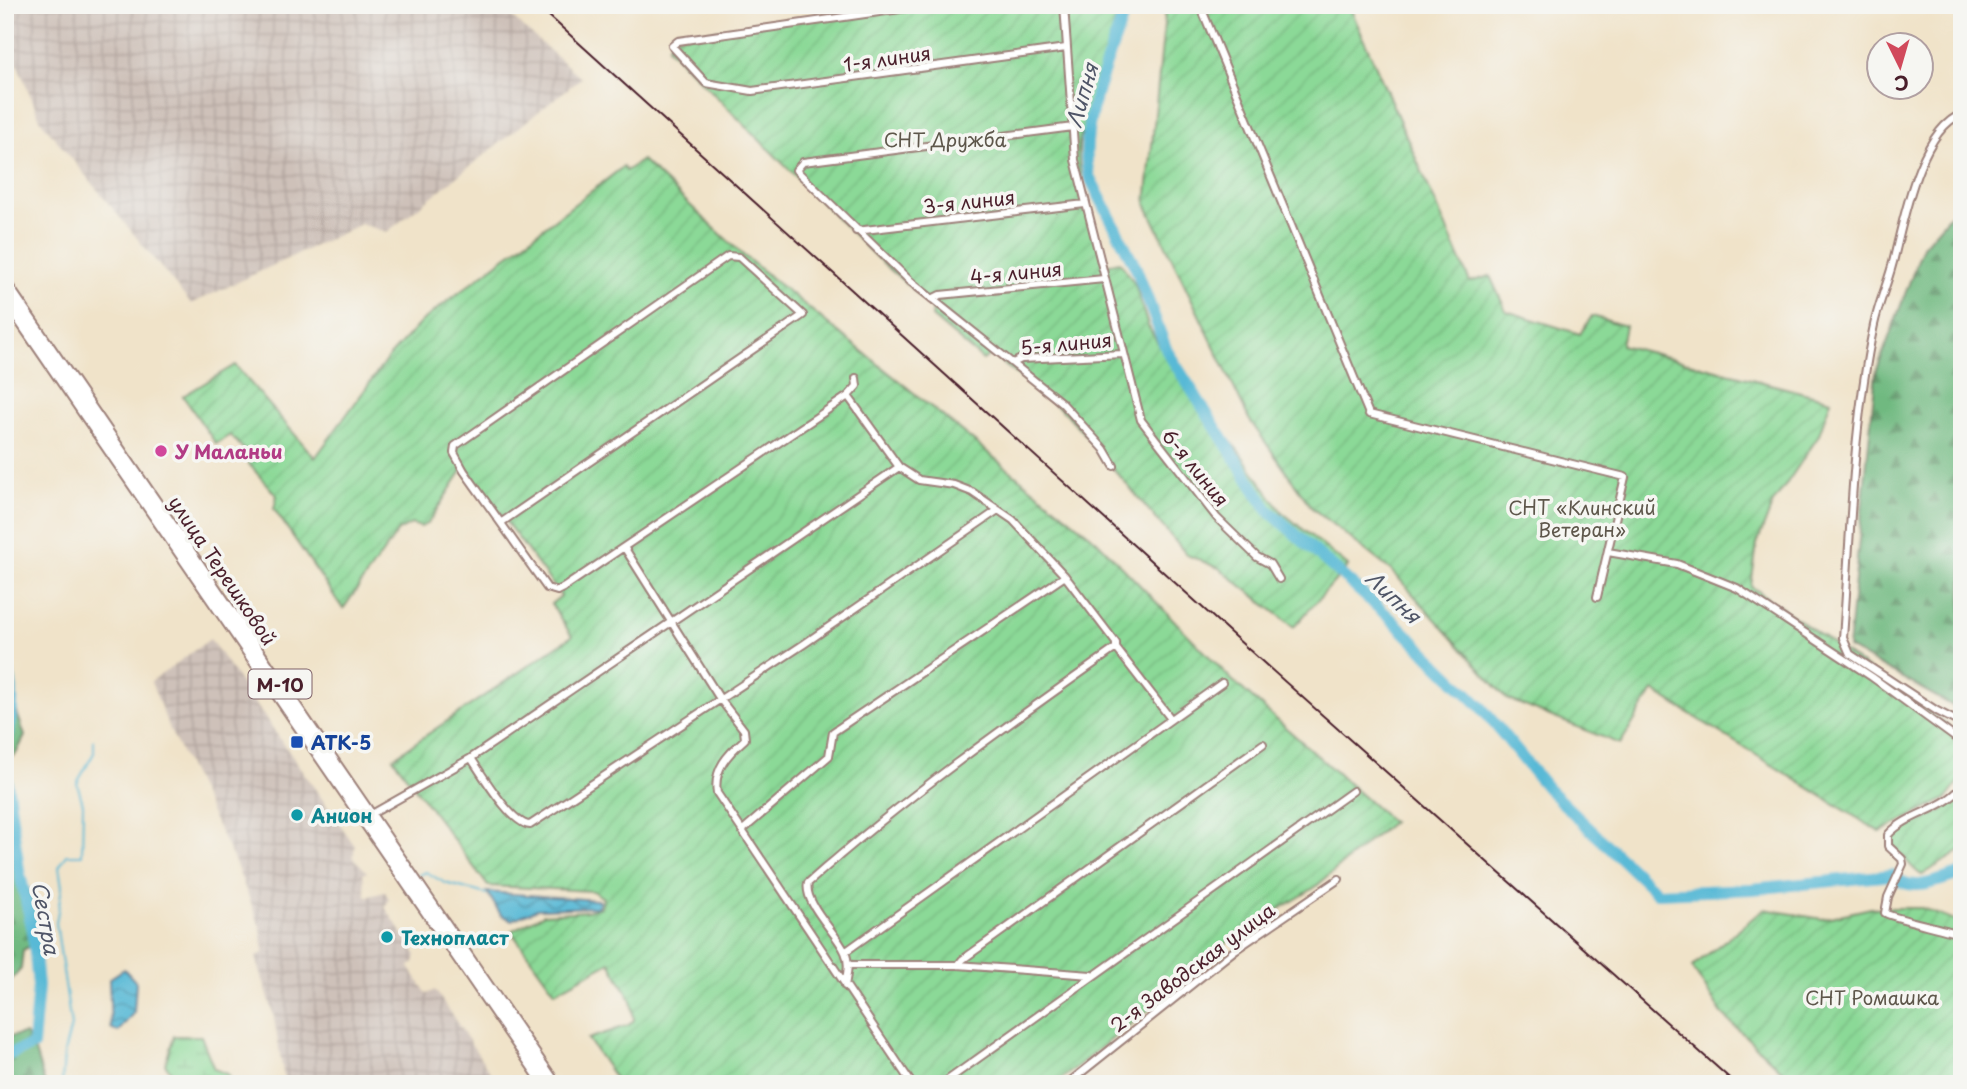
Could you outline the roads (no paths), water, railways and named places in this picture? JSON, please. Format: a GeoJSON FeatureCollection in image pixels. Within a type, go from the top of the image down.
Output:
{"type":"FeatureCollection","features":[{"type":"Feature","properties":{"kind":"highway","name":"улица Терешковой"},"geometry":{"type":"LineString","coordinates":[[5,283],[555,1084]]}},
{"type":"Feature","properties":{"kind":"highway","name":"улица Терешковой"},"geometry":{"type":"LineString","coordinates":[[5,298],[545,1084]]}},
{"type":"Feature","properties":{"kind":"street","name":"1-я линия"},"geometry":{"type":"LineString","coordinates":[[928,5],[678,41],[672,46],[712,86],[752,91],[1066,48]]}},
{"type":"Feature","properties":{"kind":"street","name":"6-я линия"},"geometry":{"type":"LineString","coordinates":[[1064,5],[1075,160],[1123,354],[1145,430],[1217,518],[1258,557],[1270,564],[1279,579]]}},
{"type":"Feature","properties":{"kind":"street"},"geometry":{"type":"LineString","coordinates":[[1200,5],[1369,414],[1625,477],[1597,597]]}},
{"type":"Feature","properties":{"kind":"street"},"geometry":{"type":"LineString","coordinates":[[1962,114],[1943,129],[1925,155],[1913,183],[1874,326],[1858,418],[1843,638],[1850,654],[1937,711],[1962,724]]}},
{"type":"Feature","properties":{"kind":"street"},"geometry":{"type":"LineString","coordinates":[[1073,127],[803,162],[797,166],[797,173],[856,231],[932,299],[1068,409],[1104,449],[1114,466]]}},
{"type":"Feature","properties":{"kind":"street","name":"3-я линия"},"geometry":{"type":"LineString","coordinates":[[856,231],[1086,204]]}},
{"type":"Feature","properties":{"kind":"street"},"geometry":{"type":"LineString","coordinates":[[502,522],[803,315],[738,257],[727,256],[455,446],[454,453],[464,471],[551,591],[563,588],[848,396],[857,386],[856,378]]}},
{"type":"Feature","properties":{"kind":"street","name":"4-я линия"},"geometry":{"type":"LineString","coordinates":[[932,299],[940,295],[1104,279]]}},
{"type":"Feature","properties":{"kind":"street","name":"5-я линия"},"geometry":{"type":"LineString","coordinates":[[1013,363],[1021,359],[1123,354]]}},
{"type":"Feature","properties":{"kind":"street"},"geometry":{"type":"LineString","coordinates":[[848,396],[899,467],[919,480],[954,485],[972,492],[998,510],[1041,547],[1171,719]]}},
{"type":"Feature","properties":{"kind":"street"},"geometry":{"type":"LineString","coordinates":[[370,815],[471,758],[899,467]]}},
{"type":"Feature","properties":{"kind":"street"},"geometry":{"type":"LineString","coordinates":[[471,758],[512,815],[523,824],[530,825],[998,510]]}},
{"type":"Feature","properties":{"kind":"street"},"geometry":{"type":"LineString","coordinates":[[624,547],[745,735],[745,739],[725,758],[716,784],[717,793],[744,829],[912,1084]]}},
{"type":"Feature","properties":{"kind":"street"},"geometry":{"type":"LineString","coordinates":[[1608,552],[1677,564],[1737,588],[1872,677],[1961,742]]}},
{"type":"Feature","properties":{"kind":"street"},"geometry":{"type":"LineString","coordinates":[[744,829],[829,757],[830,738],[833,733],[1065,576]]}},
{"type":"Feature","properties":{"kind":"street"},"geometry":{"type":"LineString","coordinates":[[845,986],[848,965],[845,951],[808,896],[808,883],[871,827],[1116,648]]}},
{"type":"Feature","properties":{"kind":"street"},"geometry":{"type":"LineString","coordinates":[[845,951],[1222,683]]}},
{"type":"Feature","properties":{"kind":"street"},"geometry":{"type":"LineString","coordinates":[[958,965],[1263,744]]}},
{"type":"Feature","properties":{"kind":"street"},"geometry":{"type":"LineString","coordinates":[[1962,787],[1941,806],[1890,832],[1888,846],[1902,859],[1903,864],[1885,913],[1891,918],[1913,919],[1962,934]]}},
{"type":"Feature","properties":{"kind":"street"},"geometry":{"type":"LineString","coordinates":[[942,1084],[1091,975],[1353,791]]}},
{"type":"Feature","properties":{"kind":"street","name":"2-я Заводская улица"},"geometry":{"type":"LineString","coordinates":[[1067,1084],[1235,950],[1339,879]]}},
{"type":"Feature","properties":{"kind":"street"},"geometry":{"type":"LineString","coordinates":[[848,965],[958,965],[1091,975]]}},
{"type":"Feature","properties":{"kind":"water"},"geometry":{"type":"Polygon","coordinates":[[[487,892],[600,902],[597,907],[537,909],[512,920],[501,915],[487,892]]]}},
{"type":"Feature","properties":{"kind":"water"},"geometry":{"type":"Polygon","coordinates":[[[124,969],[136,982],[134,1012],[118,1032],[111,1028],[109,979],[124,969]]]}},
{"type":"Feature","properties":{"kind":"waterway","name":"Липня"},"geometry":{"type":"LineString","coordinates":[[1127,5],[1092,113],[1088,135],[1089,176],[1136,268],[1167,351],[1268,510],[1389,617],[1480,706],[1547,788],[1657,893],[1752,889],[1892,875],[1900,881],[1917,885],[1962,873]]}},
{"type":"Feature","properties":{"kind":"waterway","name":"Сестра"},"geometry":{"type":"LineString","coordinates":[[5,662],[12,696],[5,755]]}},
{"type":"Feature","properties":{"kind":"waterway"},"geometry":{"type":"LineString","coordinates":[[62,1084],[64,1053],[71,1026],[56,923],[62,887],[59,867],[67,855],[82,855],[83,804],[77,783],[94,753],[94,740]]}},
{"type":"Feature","properties":{"kind":"waterway","name":"Сестра"},"geometry":{"type":"LineString","coordinates":[[5,769],[19,870],[33,931],[38,986],[33,1045],[5,1056]]}},
{"type":"Feature","properties":{"kind":"waterway"},"geometry":{"type":"LineString","coordinates":[[419,875],[426,872],[445,883],[486,894]]}},
{"type":"Feature","properties":{"kind":"railway"},"geometry":{"type":"LineString","coordinates":[[537,5],[1246,647],[1736,1084]]}},
{"type":"Feature","properties":{"kind":"place","name":"У Маланьи"},"geometry":{"type":"Point","coordinates":[161,451]}},
{"type":"Feature","properties":{"kind":"place","name":"АТК-5"},"geometry":{"type":"Point","coordinates":[297,742]}},
{"type":"Feature","properties":{"kind":"place","name":"Анион"},"geometry":{"type":"Point","coordinates":[297,815]}},
{"type":"Feature","properties":{"kind":"place","name":"Технопласт"},"geometry":{"type":"Point","coordinates":[387,937]}},
{"type":"Feature","properties":{"kind":"park label","name":"СНТ Дружба"},"geometry":{"type":"Point","coordinates":[945,139]}},
{"type":"Feature","properties":{"kind":"park label","name":"СНТ «Клинский Ветеран»"},"geometry":{"type":"Point","coordinates":[1582,518]}},
{"type":"Feature","properties":{"kind":"park label","name":"СНТ Ромашка"},"geometry":{"type":"Point","coordinates":[1872,997]}}]}
